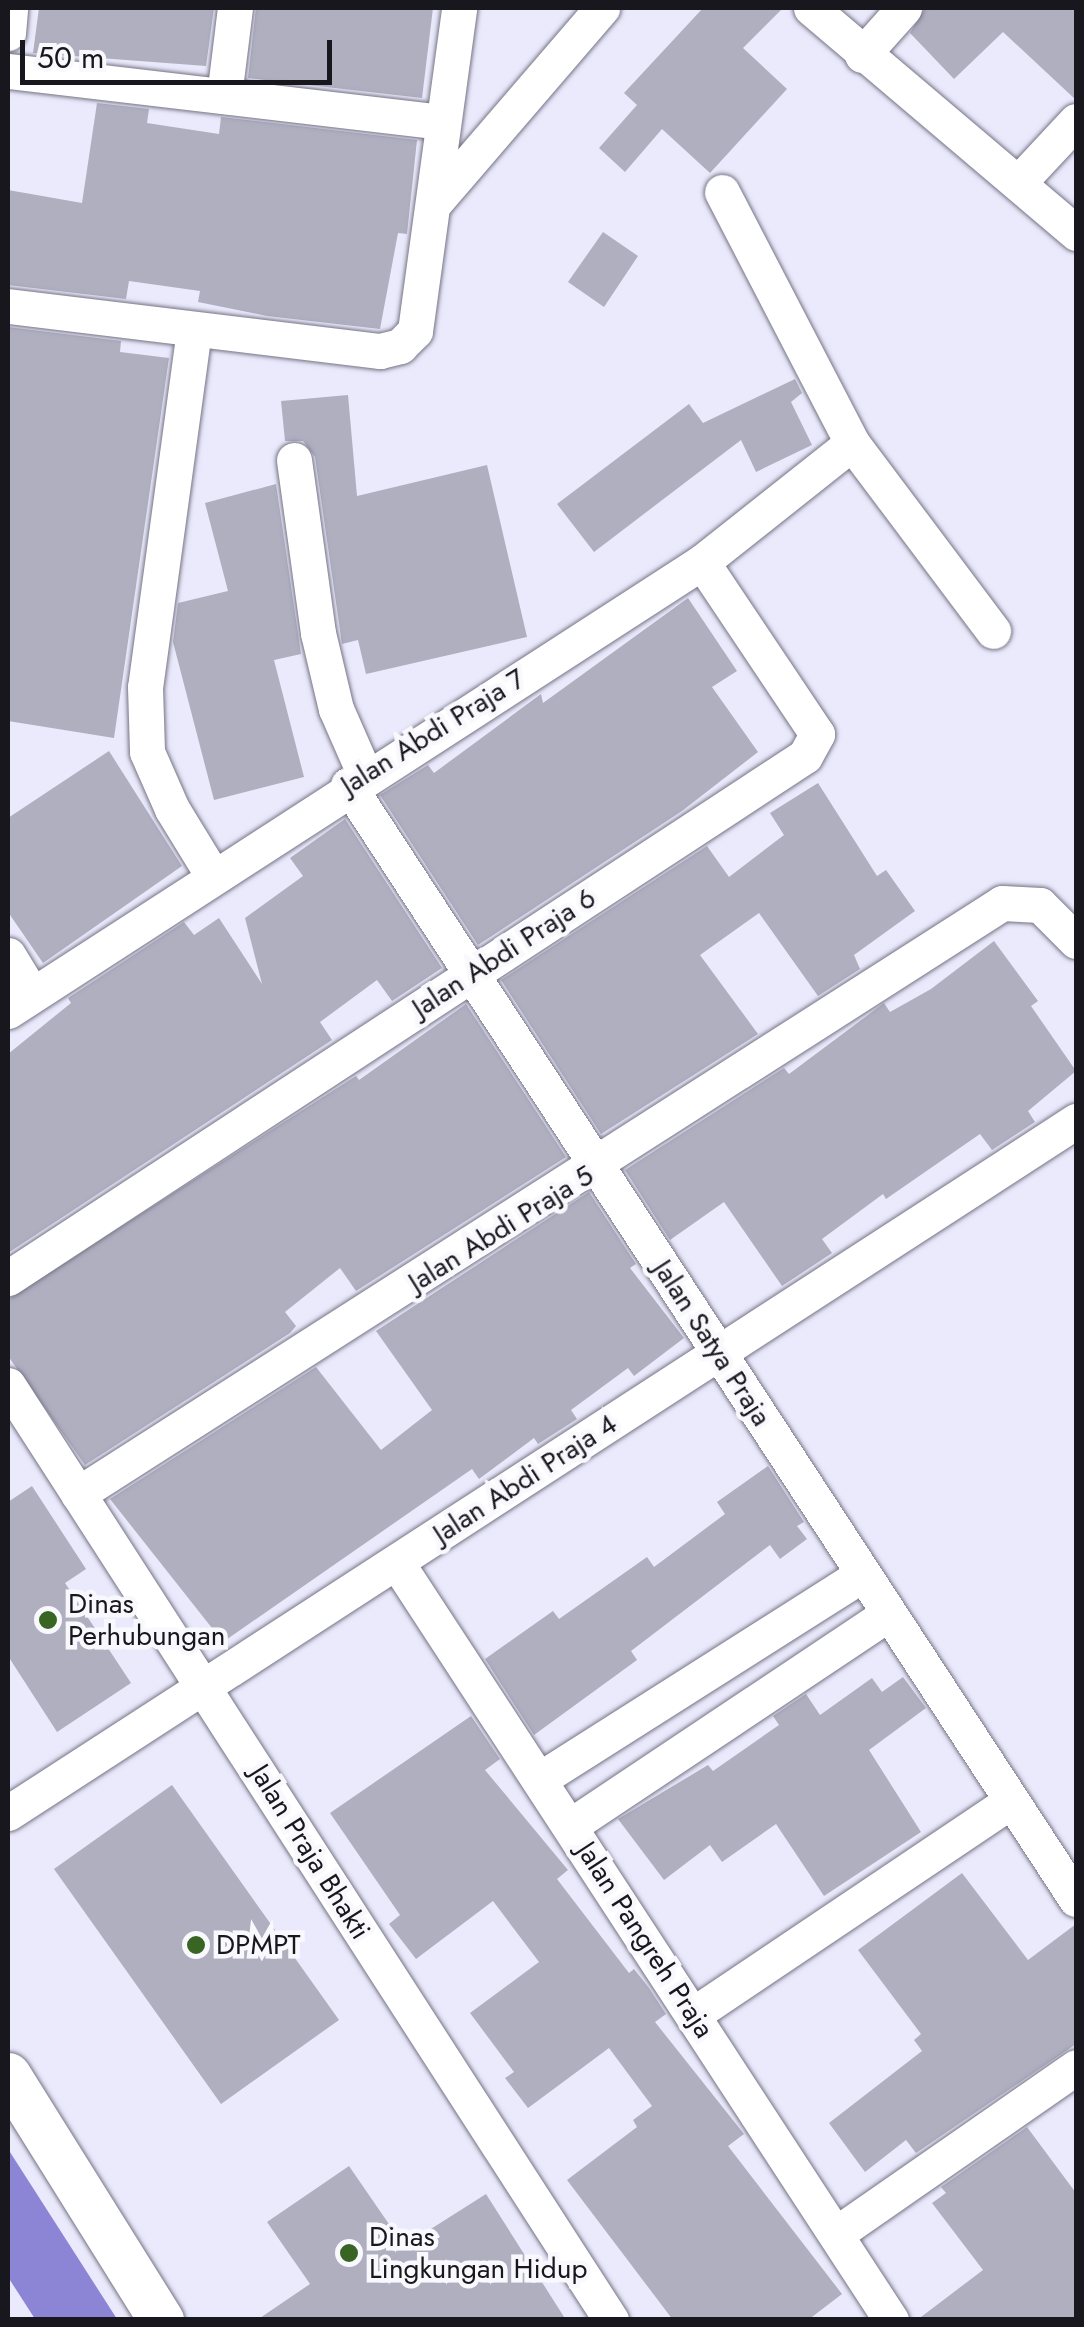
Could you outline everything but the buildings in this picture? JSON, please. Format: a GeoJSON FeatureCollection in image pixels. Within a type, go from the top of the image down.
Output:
{"type":"FeatureCollection","features":[{"type":"Feature","properties":{"kind":"street"},"geometry":{"type":"LineString","coordinates":[[8,33],[10,8]]}},
{"type":"Feature","properties":{"kind":"street"},"geometry":{"type":"LineString","coordinates":[[224,96],[236,8]]}},
{"type":"Feature","properties":{"kind":"street"},"geometry":{"type":"LineString","coordinates":[[8,306],[380,351],[400,346],[415,331],[436,200],[459,8]]}},
{"type":"Feature","properties":{"kind":"street"},"geometry":{"type":"LineString","coordinates":[[436,200],[602,8]]}},
{"type":"Feature","properties":{"kind":"street"},"geometry":{"type":"LineString","coordinates":[[811,8],[862,55],[1020,181],[1076,234]]}},
{"type":"Feature","properties":{"kind":"street"},"geometry":{"type":"LineString","coordinates":[[862,55],[904,8]]}},
{"type":"Feature","properties":{"kind":"street"},"geometry":{"type":"LineString","coordinates":[[8,72],[443,122]]}},
{"type":"Feature","properties":{"kind":"street"},"geometry":{"type":"LineString","coordinates":[[1020,181],[1076,122]]}},
{"type":"Feature","properties":{"kind":"street"},"geometry":{"type":"LineString","coordinates":[[722,192],[852,443],[993,631]]}},
{"type":"Feature","properties":{"kind":"street"},"geometry":{"type":"LineString","coordinates":[[194,330],[145,687],[147,752],[212,876]]}},
{"type":"Feature","properties":{"kind":"street","name":"Jalan Abdi Praja 7"},"geometry":{"type":"LineString","coordinates":[[20,1002],[357,780],[702,562],[852,443]]}},
{"type":"Feature","properties":{"kind":"street","name":"Jalan Satya Praja"},"geometry":{"type":"LineString","coordinates":[[294,460],[318,633],[357,780],[472,974],[1076,1900]]}},
{"type":"Feature","properties":{"kind":"street","name":"Jalan Abdi Praja 6"},"geometry":{"type":"LineString","coordinates":[[8,1278],[815,744],[818,734],[702,562]]}},
{"type":"Feature","properties":{"kind":"street","name":"Jalan Abdi Praja 5"},"geometry":{"type":"LineString","coordinates":[[78,1494],[599,1167],[1002,903],[1022,900],[1040,905],[1076,941]]}},
{"type":"Feature","properties":{"kind":"street"},"geometry":{"type":"LineString","coordinates":[[8,955],[20,1002]]}},
{"type":"Feature","properties":{"kind":"street","name":"Jalan Abdi Praja 4"},"geometry":{"type":"LineString","coordinates":[[8,1813],[1076,1122]]}},
{"type":"Feature","properties":{"kind":"street","name":"Jalan Praja Bhakti"},"geometry":{"type":"LineString","coordinates":[[8,1385],[205,1684],[475,2116],[611,2320]]}},
{"type":"Feature","properties":{"kind":"street","name":"Jalan Pangreh Praja"},"geometry":{"type":"LineString","coordinates":[[397,1563],[891,2320]]}},
{"type":"Feature","properties":{"kind":"street"},"geometry":{"type":"LineString","coordinates":[[540,1780],[862,1574]]}},
{"type":"Feature","properties":{"kind":"street"},"geometry":{"type":"LineString","coordinates":[[570,1826],[888,1614]]}},
{"type":"Feature","properties":{"kind":"street"},"geometry":{"type":"LineString","coordinates":[[694,2014],[1010,1802]]}},
{"type":"Feature","properties":{"kind":"street"},"geometry":{"type":"LineString","coordinates":[[836,2234],[1076,2067]]}},
{"type":"Feature","properties":{"kind":"street"},"geometry":{"type":"LineString","coordinates":[[8,2075],[161,2320]]}},
{"type":"Feature","properties":{"kind":"shaded area"},"geometry":{"type":"Polygon","coordinates":[[[8,2149],[117,2319],[35,2319],[8,2277],[8,2149]]]}},
{"type":"Feature","properties":{"kind":"place","name":"Dinas Perhubungan"},"geometry":{"type":"Point","coordinates":[48,1620]}},
{"type":"Feature","properties":{"kind":"place","name":"DPMPT"},"geometry":{"type":"Point","coordinates":[196,1945]}},
{"type":"Feature","properties":{"kind":"place","name":"Dinas Lingkungan Hidup"},"geometry":{"type":"Point","coordinates":[349,2253]}}]}
